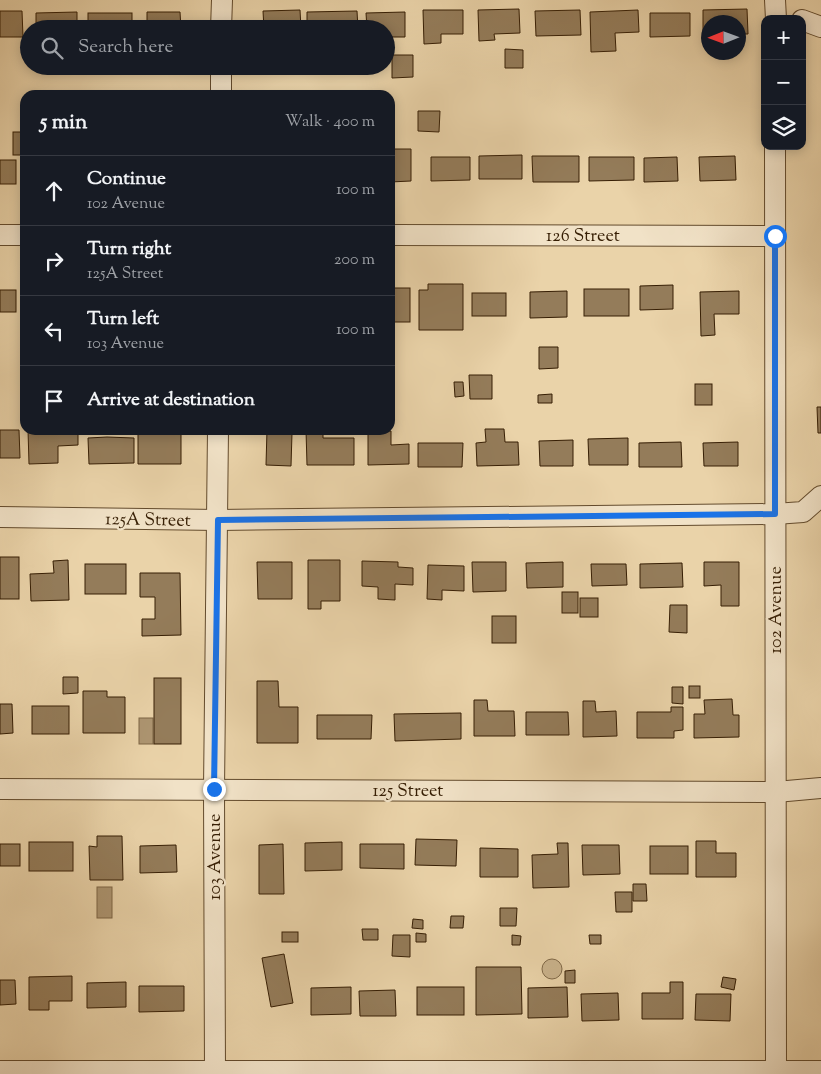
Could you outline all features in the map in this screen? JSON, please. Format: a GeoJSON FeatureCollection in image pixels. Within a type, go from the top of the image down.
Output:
{"type":"FeatureCollection","features":[{"type":"Feature","properties":{"kind":"street"},"geometry":{"type":"LineString","coordinates":[[221,20],[222,0]]}},
{"type":"Feature","properties":{"kind":"street"},"geometry":{"type":"LineString","coordinates":[[775,0],[776,15]]}},
{"type":"Feature","properties":{"kind":"street"},"geometry":{"type":"LineString","coordinates":[[806,21],[821,27]]}},
{"type":"Feature","properties":{"kind":"street"},"geometry":{"type":"LineString","coordinates":[[221,75],[221,90]]}},
{"type":"Feature","properties":{"kind":"street","name":"102 Avenue"},"geometry":{"type":"LineString","coordinates":[[776,150],[776,1072]]}},
{"type":"Feature","properties":{"kind":"street"},"geometry":{"type":"LineString","coordinates":[[0,235],[20,235]]}},
{"type":"Feature","properties":{"kind":"street","name":"126 Street"},"geometry":{"type":"LineString","coordinates":[[395,235],[775,236]]}},
{"type":"Feature","properties":{"kind":"street","name":"103 Avenue"},"geometry":{"type":"LineString","coordinates":[[215,1072],[214,789],[218,435]]}},
{"type":"Feature","properties":{"kind":"street","name":"125A Street"},"geometry":{"type":"LineString","coordinates":[[0,517],[218,520],[775,514],[803,512],[821,496]]}},
{"type":"Feature","properties":{"kind":"street","name":"125 Street"},"geometry":{"type":"LineString","coordinates":[[0,789],[776,792],[819,789]]}},
{"type":"Feature","properties":{"kind":"street"},"geometry":{"type":"LineString","coordinates":[[0,1071],[821,1071]]}},
{"type":"Feature","properties":{"kind":"shaded area"},"geometry":{"type":"Polygon","coordinates":[[[139,718],[153,718],[153,744],[139,744],[139,718]]]}},
{"type":"Feature","properties":{"kind":"shaded area"},"geometry":{"type":"Polygon","coordinates":[[[97,887],[112,887],[112,918],[97,918],[97,887]]]}},
{"type":"Feature","properties":{"kind":"shaded area"},"geometry":{"type":"Polygon","coordinates":[[[548,959],[556,959],[562,965],[562,973],[556,979],[548,979],[542,973],[542,965],[548,959]]]}},
{"type":"Feature","properties":{"kind":"building"},"geometry":{"type":"Polygon","coordinates":[[[519,9],[520,33],[494,34],[495,40],[479,41],[478,10],[519,9]]]}},
{"type":"Feature","properties":{"kind":"building"},"geometry":{"type":"Polygon","coordinates":[[[747,9],[748,34],[746,34],[746,15],[703,15],[703,10],[747,9]]]}},
{"type":"Feature","properties":{"kind":"building"},"geometry":{"type":"Polygon","coordinates":[[[300,10],[301,20],[264,20],[263,11],[300,10]]]}},
{"type":"Feature","properties":{"kind":"building"},"geometry":{"type":"Polygon","coordinates":[[[423,10],[463,10],[463,34],[441,34],[441,43],[424,44],[423,10]]]}},
{"type":"Feature","properties":{"kind":"building"},"geometry":{"type":"Polygon","coordinates":[[[580,10],[581,35],[536,36],[535,11],[580,10]]]}},
{"type":"Feature","properties":{"kind":"building"},"geometry":{"type":"Polygon","coordinates":[[[638,10],[639,32],[615,33],[616,51],[591,52],[590,12],[638,10]]]}},
{"type":"Feature","properties":{"kind":"building"},"geometry":{"type":"Polygon","coordinates":[[[0,11],[22,11],[20,37],[0,37],[0,11]]]}},
{"type":"Feature","properties":{"kind":"building"},"geometry":{"type":"Polygon","coordinates":[[[357,11],[358,20],[307,20],[307,12],[357,11]]]}},
{"type":"Feature","properties":{"kind":"building"},"geometry":{"type":"Polygon","coordinates":[[[77,12],[77,20],[36,20],[36,13],[77,12]]]}},
{"type":"Feature","properties":{"kind":"building"},"geometry":{"type":"Polygon","coordinates":[[[147,12],[180,12],[180,20],[147,20],[147,12]]]}},
{"type":"Feature","properties":{"kind":"building"},"geometry":{"type":"Polygon","coordinates":[[[405,12],[405,37],[395,37],[395,20],[366,20],[366,13],[405,12]]]}},
{"type":"Feature","properties":{"kind":"building"},"geometry":{"type":"Polygon","coordinates":[[[88,13],[132,13],[132,20],[88,20],[88,13]]]}},
{"type":"Feature","properties":{"kind":"building"},"geometry":{"type":"Polygon","coordinates":[[[650,13],[690,13],[690,36],[650,37],[650,13]]]}},
{"type":"Feature","properties":{"kind":"building"},"geometry":{"type":"Polygon","coordinates":[[[505,49],[523,50],[523,68],[505,68],[505,49]]]}},
{"type":"Feature","properties":{"kind":"building"},"geometry":{"type":"Polygon","coordinates":[[[395,55],[413,55],[413,77],[392,78],[392,75],[395,75],[395,55]]]}},
{"type":"Feature","properties":{"kind":"building"},"geometry":{"type":"Polygon","coordinates":[[[418,111],[440,111],[439,132],[418,131],[418,111]]]}},
{"type":"Feature","properties":{"kind":"building"},"geometry":{"type":"Polygon","coordinates":[[[13,132],[20,132],[20,155],[13,155],[13,132]]]}},
{"type":"Feature","properties":{"kind":"building"},"geometry":{"type":"Polygon","coordinates":[[[395,149],[411,149],[411,181],[395,182],[395,149]]]}},
{"type":"Feature","properties":{"kind":"building"},"geometry":{"type":"Polygon","coordinates":[[[522,155],[522,179],[479,179],[479,156],[522,155]]]}},
{"type":"Feature","properties":{"kind":"building"},"geometry":{"type":"Polygon","coordinates":[[[532,156],[579,156],[579,182],[533,182],[532,156]]]}},
{"type":"Feature","properties":{"kind":"building"},"geometry":{"type":"Polygon","coordinates":[[[735,156],[736,180],[700,181],[699,157],[735,156]]]}},
{"type":"Feature","properties":{"kind":"building"},"geometry":{"type":"Polygon","coordinates":[[[431,157],[470,157],[470,180],[431,181],[431,157]]]}},
{"type":"Feature","properties":{"kind":"building"},"geometry":{"type":"Polygon","coordinates":[[[589,157],[634,157],[634,180],[589,181],[589,157]]]}},
{"type":"Feature","properties":{"kind":"building"},"geometry":{"type":"Polygon","coordinates":[[[677,157],[678,181],[644,182],[644,158],[677,157]]]}},
{"type":"Feature","properties":{"kind":"building"},"geometry":{"type":"Polygon","coordinates":[[[0,160],[16,160],[16,184],[0,184],[0,160]]]}},
{"type":"Feature","properties":{"kind":"building"},"geometry":{"type":"Polygon","coordinates":[[[428,284],[463,284],[463,330],[419,330],[419,290],[428,290],[428,284]]]}},
{"type":"Feature","properties":{"kind":"building"},"geometry":{"type":"Polygon","coordinates":[[[673,285],[673,309],[640,310],[640,286],[673,285]]]}},
{"type":"Feature","properties":{"kind":"building"},"geometry":{"type":"Polygon","coordinates":[[[395,288],[410,288],[410,322],[395,322],[395,288]]]}},
{"type":"Feature","properties":{"kind":"building"},"geometry":{"type":"Polygon","coordinates":[[[584,289],[629,289],[629,316],[584,316],[584,289]]]}},
{"type":"Feature","properties":{"kind":"building"},"geometry":{"type":"Polygon","coordinates":[[[0,290],[16,290],[16,312],[0,312],[0,290]]]}},
{"type":"Feature","properties":{"kind":"building"},"geometry":{"type":"Polygon","coordinates":[[[567,291],[567,317],[530,318],[530,292],[567,291]]]}},
{"type":"Feature","properties":{"kind":"building"},"geometry":{"type":"Polygon","coordinates":[[[739,291],[739,314],[714,314],[715,335],[701,336],[700,292],[739,291]]]}},
{"type":"Feature","properties":{"kind":"building"},"geometry":{"type":"Polygon","coordinates":[[[472,293],[506,293],[506,316],[472,316],[472,293]]]}},
{"type":"Feature","properties":{"kind":"building"},"geometry":{"type":"Polygon","coordinates":[[[539,347],[558,347],[558,368],[539,369],[539,347]]]}},
{"type":"Feature","properties":{"kind":"building"},"geometry":{"type":"Polygon","coordinates":[[[469,375],[492,375],[492,399],[470,399],[469,375]]]}},
{"type":"Feature","properties":{"kind":"building"},"geometry":{"type":"Polygon","coordinates":[[[454,382],[463,382],[464,396],[455,397],[454,382]]]}},
{"type":"Feature","properties":{"kind":"building"},"geometry":{"type":"Polygon","coordinates":[[[695,384],[712,384],[712,405],[695,405],[695,384]]]}},
{"type":"Feature","properties":{"kind":"building"},"geometry":{"type":"Polygon","coordinates":[[[552,394],[552,403],[538,403],[538,395],[552,394]]]}},
{"type":"Feature","properties":{"kind":"building"},"geometry":{"type":"Polygon","coordinates":[[[817,407],[821,407],[821,433],[818,433],[817,407]]]}},
{"type":"Feature","properties":{"kind":"building"},"geometry":{"type":"Polygon","coordinates":[[[485,429],[504,429],[505,442],[518,442],[519,465],[477,466],[476,443],[486,442],[485,429]]]}},
{"type":"Feature","properties":{"kind":"building"},"geometry":{"type":"Polygon","coordinates":[[[0,430],[19,430],[20,458],[0,458],[0,430]]]}},
{"type":"Feature","properties":{"kind":"building"},"geometry":{"type":"Polygon","coordinates":[[[28,435],[78,435],[78,445],[58,446],[58,463],[29,464],[28,435]]]}},
{"type":"Feature","properties":{"kind":"building"},"geometry":{"type":"Polygon","coordinates":[[[138,435],[181,435],[181,464],[138,464],[138,435]]]}},
{"type":"Feature","properties":{"kind":"building"},"geometry":{"type":"Polygon","coordinates":[[[267,435],[292,435],[291,466],[266,465],[267,435]]]}},
{"type":"Feature","properties":{"kind":"building"},"geometry":{"type":"Polygon","coordinates":[[[306,435],[323,435],[323,438],[354,438],[354,465],[307,465],[306,435]]]}},
{"type":"Feature","properties":{"kind":"building"},"geometry":{"type":"Polygon","coordinates":[[[368,435],[391,435],[391,445],[409,444],[409,464],[368,465],[368,435]]]}},
{"type":"Feature","properties":{"kind":"building"},"geometry":{"type":"Polygon","coordinates":[[[88,438],[134,438],[134,463],[89,464],[88,438]]]}},
{"type":"Feature","properties":{"kind":"building"},"geometry":{"type":"Polygon","coordinates":[[[628,438],[628,465],[589,465],[588,439],[628,438]]]}},
{"type":"Feature","properties":{"kind":"building"},"geometry":{"type":"Polygon","coordinates":[[[573,440],[573,466],[540,466],[539,441],[573,440]]]}},
{"type":"Feature","properties":{"kind":"building"},"geometry":{"type":"Polygon","coordinates":[[[681,442],[682,467],[639,467],[639,443],[681,442]]]}},
{"type":"Feature","properties":{"kind":"building"},"geometry":{"type":"Polygon","coordinates":[[[738,442],[738,466],[704,466],[703,443],[738,442]]]}},
{"type":"Feature","properties":{"kind":"building"},"geometry":{"type":"Polygon","coordinates":[[[418,443],[463,443],[462,467],[418,467],[418,443]]]}},
{"type":"Feature","properties":{"kind":"building"},"geometry":{"type":"Polygon","coordinates":[[[0,557],[19,557],[19,599],[0,599],[0,557]]]}},
{"type":"Feature","properties":{"kind":"building"},"geometry":{"type":"Polygon","coordinates":[[[68,560],[69,600],[31,601],[30,574],[54,573],[53,561],[68,560]]]}},
{"type":"Feature","properties":{"kind":"building"},"geometry":{"type":"Polygon","coordinates":[[[308,560],[340,560],[340,601],[321,601],[321,609],[308,609],[308,560]]]}},
{"type":"Feature","properties":{"kind":"building"},"geometry":{"type":"Polygon","coordinates":[[[362,561],[398,562],[398,567],[413,568],[413,585],[395,584],[395,600],[378,599],[378,587],[362,586],[362,561]]]}},
{"type":"Feature","properties":{"kind":"building"},"geometry":{"type":"Polygon","coordinates":[[[257,562],[292,562],[292,599],[258,599],[257,562]]]}},
{"type":"Feature","properties":{"kind":"building"},"geometry":{"type":"Polygon","coordinates":[[[472,562],[506,562],[506,591],[473,592],[472,562]]]}},
{"type":"Feature","properties":{"kind":"building"},"geometry":{"type":"Polygon","coordinates":[[[563,562],[563,587],[527,588],[526,563],[563,562]]]}},
{"type":"Feature","properties":{"kind":"building"},"geometry":{"type":"Polygon","coordinates":[[[704,562],[739,562],[739,606],[721,606],[721,585],[704,586],[704,562]]]}},
{"type":"Feature","properties":{"kind":"building"},"geometry":{"type":"Polygon","coordinates":[[[682,563],[683,587],[640,588],[640,564],[682,563]]]}},
{"type":"Feature","properties":{"kind":"building"},"geometry":{"type":"Polygon","coordinates":[[[85,564],[126,564],[126,594],[85,594],[85,564]]]}},
{"type":"Feature","properties":{"kind":"building"},"geometry":{"type":"Polygon","coordinates":[[[591,564],[626,564],[627,585],[592,586],[591,564]]]}},
{"type":"Feature","properties":{"kind":"building"},"geometry":{"type":"Polygon","coordinates":[[[428,565],[464,566],[464,591],[442,590],[442,600],[427,599],[428,565]]]}},
{"type":"Feature","properties":{"kind":"building"},"geometry":{"type":"Polygon","coordinates":[[[140,573],[180,573],[181,635],[142,636],[142,619],[155,619],[155,597],[140,597],[140,573]]]}},
{"type":"Feature","properties":{"kind":"building"},"geometry":{"type":"Polygon","coordinates":[[[562,592],[578,592],[578,613],[562,613],[562,592]]]}},
{"type":"Feature","properties":{"kind":"building"},"geometry":{"type":"Polygon","coordinates":[[[580,598],[598,598],[598,617],[580,617],[580,598]]]}},
{"type":"Feature","properties":{"kind":"building"},"geometry":{"type":"Polygon","coordinates":[[[670,605],[687,605],[687,633],[669,632],[670,605]]]}},
{"type":"Feature","properties":{"kind":"building"},"geometry":{"type":"Polygon","coordinates":[[[492,616],[516,616],[516,643],[492,643],[492,616]]]}},
{"type":"Feature","properties":{"kind":"building"},"geometry":{"type":"Polygon","coordinates":[[[63,677],[78,677],[78,693],[63,694],[63,677]]]}},
{"type":"Feature","properties":{"kind":"building"},"geometry":{"type":"Polygon","coordinates":[[[154,678],[181,678],[181,744],[154,744],[154,678]]]}},
{"type":"Feature","properties":{"kind":"building"},"geometry":{"type":"Polygon","coordinates":[[[257,681],[278,681],[279,707],[298,707],[298,743],[257,743],[257,681]]]}},
{"type":"Feature","properties":{"kind":"building"},"geometry":{"type":"Polygon","coordinates":[[[689,686],[700,686],[700,698],[689,698],[689,686]]]}},
{"type":"Feature","properties":{"kind":"building"},"geometry":{"type":"Polygon","coordinates":[[[672,687],[683,687],[683,704],[672,703],[672,687]]]}},
{"type":"Feature","properties":{"kind":"building"},"geometry":{"type":"Polygon","coordinates":[[[83,691],[107,691],[107,697],[125,697],[125,733],[83,733],[83,691]]]}},
{"type":"Feature","properties":{"kind":"building"},"geometry":{"type":"Polygon","coordinates":[[[732,699],[733,715],[739,715],[739,737],[694,738],[694,714],[705,714],[704,700],[732,699]]]}},
{"type":"Feature","properties":{"kind":"building"},"geometry":{"type":"Polygon","coordinates":[[[474,700],[487,700],[488,711],[514,711],[515,736],[474,736],[474,700]]]}},
{"type":"Feature","properties":{"kind":"building"},"geometry":{"type":"Polygon","coordinates":[[[583,701],[595,701],[596,712],[616,711],[617,736],[583,737],[583,701]]]}},
{"type":"Feature","properties":{"kind":"building"},"geometry":{"type":"Polygon","coordinates":[[[0,704],[12,704],[13,733],[0,734],[0,704]]]}},
{"type":"Feature","properties":{"kind":"building"},"geometry":{"type":"Polygon","coordinates":[[[32,706],[69,706],[69,734],[32,734],[32,706]]]}},
{"type":"Feature","properties":{"kind":"building"},"geometry":{"type":"Polygon","coordinates":[[[671,707],[683,707],[683,730],[674,731],[674,738],[637,738],[637,712],[671,712],[671,707]]]}},
{"type":"Feature","properties":{"kind":"building"},"geometry":{"type":"Polygon","coordinates":[[[526,712],[568,712],[569,735],[526,735],[526,712]]]}},
{"type":"Feature","properties":{"kind":"building"},"geometry":{"type":"Polygon","coordinates":[[[461,713],[461,739],[395,741],[394,714],[461,713]]]}},
{"type":"Feature","properties":{"kind":"building"},"geometry":{"type":"Polygon","coordinates":[[[317,715],[372,715],[371,739],[317,739],[317,715]]]}},
{"type":"Feature","properties":{"kind":"building"},"geometry":{"type":"Polygon","coordinates":[[[97,836],[122,836],[123,880],[90,880],[89,846],[97,847],[97,836]]]}},
{"type":"Feature","properties":{"kind":"building"},"geometry":{"type":"Polygon","coordinates":[[[416,839],[457,840],[456,866],[415,865],[416,839]]]}},
{"type":"Feature","properties":{"kind":"building"},"geometry":{"type":"Polygon","coordinates":[[[696,841],[716,841],[716,853],[736,853],[736,877],[696,877],[696,841]]]}},
{"type":"Feature","properties":{"kind":"building"},"geometry":{"type":"Polygon","coordinates":[[[29,842],[73,842],[73,871],[29,871],[29,842]]]}},
{"type":"Feature","properties":{"kind":"building"},"geometry":{"type":"Polygon","coordinates":[[[342,842],[342,870],[305,871],[305,843],[342,842]]]}},
{"type":"Feature","properties":{"kind":"building"},"geometry":{"type":"Polygon","coordinates":[[[557,843],[568,843],[569,887],[533,888],[532,855],[558,854],[557,843]]]}},
{"type":"Feature","properties":{"kind":"building"},"geometry":{"type":"Polygon","coordinates":[[[0,844],[20,844],[20,866],[0,866],[0,844]]]}},
{"type":"Feature","properties":{"kind":"building"},"geometry":{"type":"Polygon","coordinates":[[[283,844],[284,894],[259,894],[259,845],[283,844]]]}},
{"type":"Feature","properties":{"kind":"building"},"geometry":{"type":"Polygon","coordinates":[[[360,844],[404,844],[404,869],[360,868],[360,844]]]}},
{"type":"Feature","properties":{"kind":"building"},"geometry":{"type":"Polygon","coordinates":[[[176,845],[177,872],[140,873],[140,846],[176,845]]]}},
{"type":"Feature","properties":{"kind":"building"},"geometry":{"type":"Polygon","coordinates":[[[582,845],[619,845],[620,874],[583,875],[582,845]]]}},
{"type":"Feature","properties":{"kind":"building"},"geometry":{"type":"Polygon","coordinates":[[[650,846],[688,846],[688,874],[650,874],[650,846]]]}},
{"type":"Feature","properties":{"kind":"building"},"geometry":{"type":"Polygon","coordinates":[[[480,848],[518,849],[518,877],[480,877],[480,848]]]}},
{"type":"Feature","properties":{"kind":"building"},"geometry":{"type":"Polygon","coordinates":[[[633,884],[646,884],[647,901],[633,901],[633,884]]]}},
{"type":"Feature","properties":{"kind":"building"},"geometry":{"type":"Polygon","coordinates":[[[615,892],[632,892],[632,912],[616,912],[615,892]]]}},
{"type":"Feature","properties":{"kind":"building"},"geometry":{"type":"Polygon","coordinates":[[[500,908],[517,908],[516,926],[500,926],[500,908]]]}},
{"type":"Feature","properties":{"kind":"building"},"geometry":{"type":"Polygon","coordinates":[[[451,916],[464,916],[463,928],[450,928],[451,916]]]}},
{"type":"Feature","properties":{"kind":"building"},"geometry":{"type":"Polygon","coordinates":[[[413,919],[423,920],[423,929],[412,928],[413,919]]]}},
{"type":"Feature","properties":{"kind":"building"},"geometry":{"type":"Polygon","coordinates":[[[362,929],[378,929],[378,940],[363,940],[362,929]]]}},
{"type":"Feature","properties":{"kind":"building"},"geometry":{"type":"Polygon","coordinates":[[[282,932],[298,932],[298,942],[282,942],[282,932]]]}},
{"type":"Feature","properties":{"kind":"building"},"geometry":{"type":"Polygon","coordinates":[[[416,933],[426,934],[426,942],[416,942],[416,933]]]}},
{"type":"Feature","properties":{"kind":"building"},"geometry":{"type":"Polygon","coordinates":[[[393,935],[410,935],[410,957],[392,956],[393,935]]]}},
{"type":"Feature","properties":{"kind":"building"},"geometry":{"type":"Polygon","coordinates":[[[512,935],[521,936],[520,945],[512,945],[512,935]]]}},
{"type":"Feature","properties":{"kind":"building"},"geometry":{"type":"Polygon","coordinates":[[[589,935],[601,935],[601,944],[590,944],[589,935]]]}},
{"type":"Feature","properties":{"kind":"building"},"geometry":{"type":"Polygon","coordinates":[[[284,954],[293,1003],[271,1007],[262,958],[284,954]]]}},
{"type":"Feature","properties":{"kind":"building"},"geometry":{"type":"Polygon","coordinates":[[[476,967],[521,967],[522,1014],[476,1015],[476,967]]]}},
{"type":"Feature","properties":{"kind":"building"},"geometry":{"type":"Polygon","coordinates":[[[575,970],[575,983],[565,983],[565,971],[575,970]]]}},
{"type":"Feature","properties":{"kind":"building"},"geometry":{"type":"Polygon","coordinates":[[[72,976],[72,1001],[49,1001],[49,1010],[29,1010],[29,977],[72,976]]]}},
{"type":"Feature","properties":{"kind":"building"},"geometry":{"type":"Polygon","coordinates":[[[723,977],[736,979],[734,990],[721,987],[723,977]]]}},
{"type":"Feature","properties":{"kind":"building"},"geometry":{"type":"Polygon","coordinates":[[[0,980],[15,980],[16,1004],[0,1005],[0,980]]]}},
{"type":"Feature","properties":{"kind":"building"},"geometry":{"type":"Polygon","coordinates":[[[126,982],[126,1007],[87,1008],[87,983],[126,982]]]}},
{"type":"Feature","properties":{"kind":"building"},"geometry":{"type":"Polygon","coordinates":[[[670,982],[683,982],[683,1019],[642,1019],[642,993],[670,993],[670,982]]]}},
{"type":"Feature","properties":{"kind":"building"},"geometry":{"type":"Polygon","coordinates":[[[139,986],[184,986],[184,1011],[139,1012],[139,986]]]}},
{"type":"Feature","properties":{"kind":"building"},"geometry":{"type":"Polygon","coordinates":[[[351,987],[351,1014],[311,1015],[311,988],[351,987]]]}},
{"type":"Feature","properties":{"kind":"building"},"geometry":{"type":"Polygon","coordinates":[[[417,987],[464,987],[464,1015],[417,1015],[417,987]]]}},
{"type":"Feature","properties":{"kind":"building"},"geometry":{"type":"Polygon","coordinates":[[[567,987],[568,1017],[528,1018],[528,988],[567,987]]]}},
{"type":"Feature","properties":{"kind":"building"},"geometry":{"type":"Polygon","coordinates":[[[395,990],[396,1016],[360,1016],[359,991],[395,990]]]}},
{"type":"Feature","properties":{"kind":"building"},"geometry":{"type":"Polygon","coordinates":[[[618,993],[619,1020],[582,1021],[581,994],[618,993]]]}},
{"type":"Feature","properties":{"kind":"building"},"geometry":{"type":"Polygon","coordinates":[[[696,994],[731,994],[730,1021],[695,1020],[696,994]]]}},
{"type":"Feature","properties":{"kind":"route"},"geometry":{"type":"LineString","coordinates":[[214,789],[218,520],[775,514],[775,236]]}}]}
